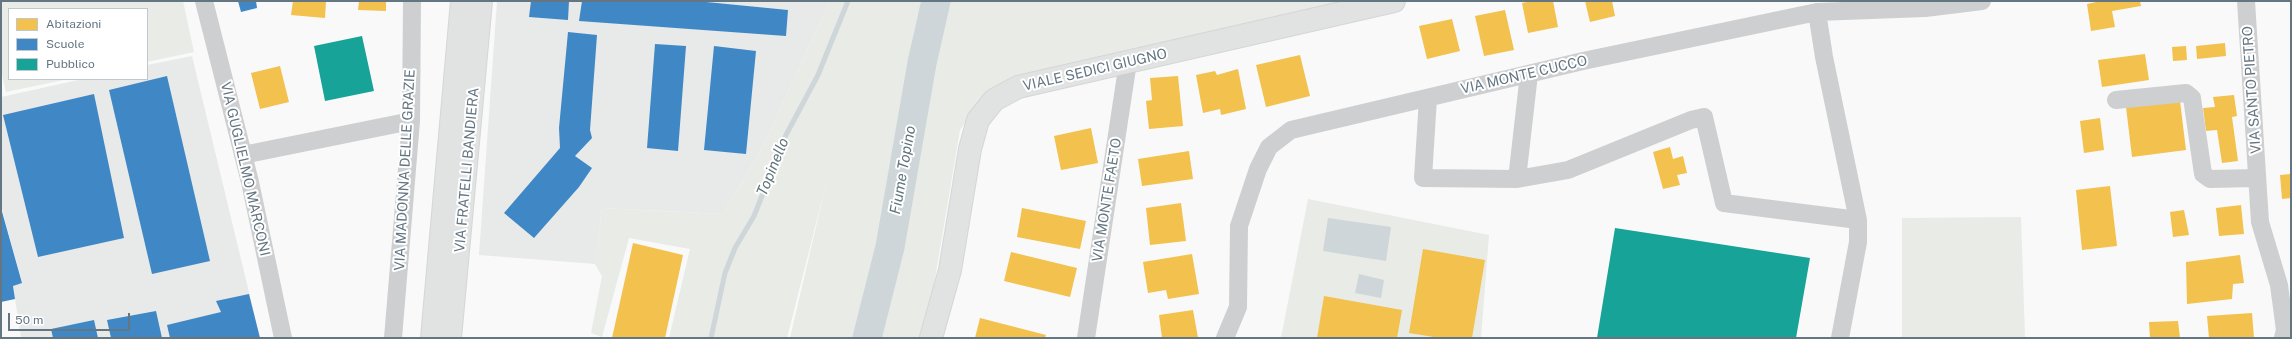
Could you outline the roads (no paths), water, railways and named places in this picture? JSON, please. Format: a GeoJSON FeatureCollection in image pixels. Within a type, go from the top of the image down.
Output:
{"type":"FeatureCollection","features":[{"type":"Feature","properties":{"kind":"main road","name":"VIA FRATELLI BANDIERA"},"geometry":{"type":"LineString","coordinates":[[432,338],[462,1]]}},
{"type":"Feature","properties":{"kind":"main road","name":"VIA FRATELLI BANDIERA"},"geometry":{"type":"LineString","coordinates":[[450,338],[481,1]]}},
{"type":"Feature","properties":{"kind":"main road","name":"VIALE SEDICI GIUGNO"},"geometry":{"type":"LineString","coordinates":[[931,338],[950,270],[970,149],[978,120],[994,100],[1018,87],[1394,1]]}},
{"type":"Feature","properties":{"kind":"street","name":"VIA GUGLIELMO MARCONI"},"geometry":{"type":"LineString","coordinates":[[204,1],[242,155],[284,338]]}},
{"type":"Feature","properties":{"kind":"street","name":"VIA MADONNA DELLE GRAZIE"},"geometry":{"type":"LineString","coordinates":[[393,338],[411,121],[412,1]]}},
{"type":"Feature","properties":{"kind":"street","name":"VIA MONTE CUCCO"},"geometry":{"type":"LineString","coordinates":[[1225,338],[1238,307],[1240,226],[1258,169],[1270,147],[1291,130],[1529,74],[1817,12],[1925,8],[1982,1]]}},
{"type":"Feature","properties":{"kind":"street","name":"VIA SANTO PIETRO"},"geometry":{"type":"LineString","coordinates":[[2246,1],[2260,222],[2287,294],[2285,330],[2283,338]]}},
{"type":"Feature","properties":{"kind":"street"},"geometry":{"type":"LineString","coordinates":[[1817,12],[1827,71],[1858,220],[1858,242],[1840,338]]}},
{"type":"Feature","properties":{"kind":"street","name":"VIA MONTE FAETO"},"geometry":{"type":"LineString","coordinates":[[1086,338],[1128,62]]}},
{"type":"Feature","properties":{"kind":"street"},"geometry":{"type":"LineString","coordinates":[[1516,179],[1529,74]]}},
{"type":"Feature","properties":{"kind":"street"},"geometry":{"type":"LineString","coordinates":[[2116,100],[2186,93],[2192,98],[2203,174],[2210,179],[2257,178]]}},
{"type":"Feature","properties":{"kind":"street"},"geometry":{"type":"LineString","coordinates":[[1428,98],[1423,178],[1516,179],[1568,170],[1691,120],[1704,117],[1724,203],[1858,220]]}},
{"type":"Feature","properties":{"kind":"street"},"geometry":{"type":"LineString","coordinates":[[242,155],[411,121]]}},
{"type":"Feature","properties":{"kind":"waterway","name":"Topinello"},"geometry":{"type":"LineString","coordinates":[[711,338],[725,273],[735,248],[754,216],[786,135],[818,75],[848,1]]}},
{"type":"Feature","properties":{"kind":"waterway","name":"Fiume Topino"},"geometry":{"type":"LineString","coordinates":[[867,338],[890,247],[922,63],[936,1]]}}]}
